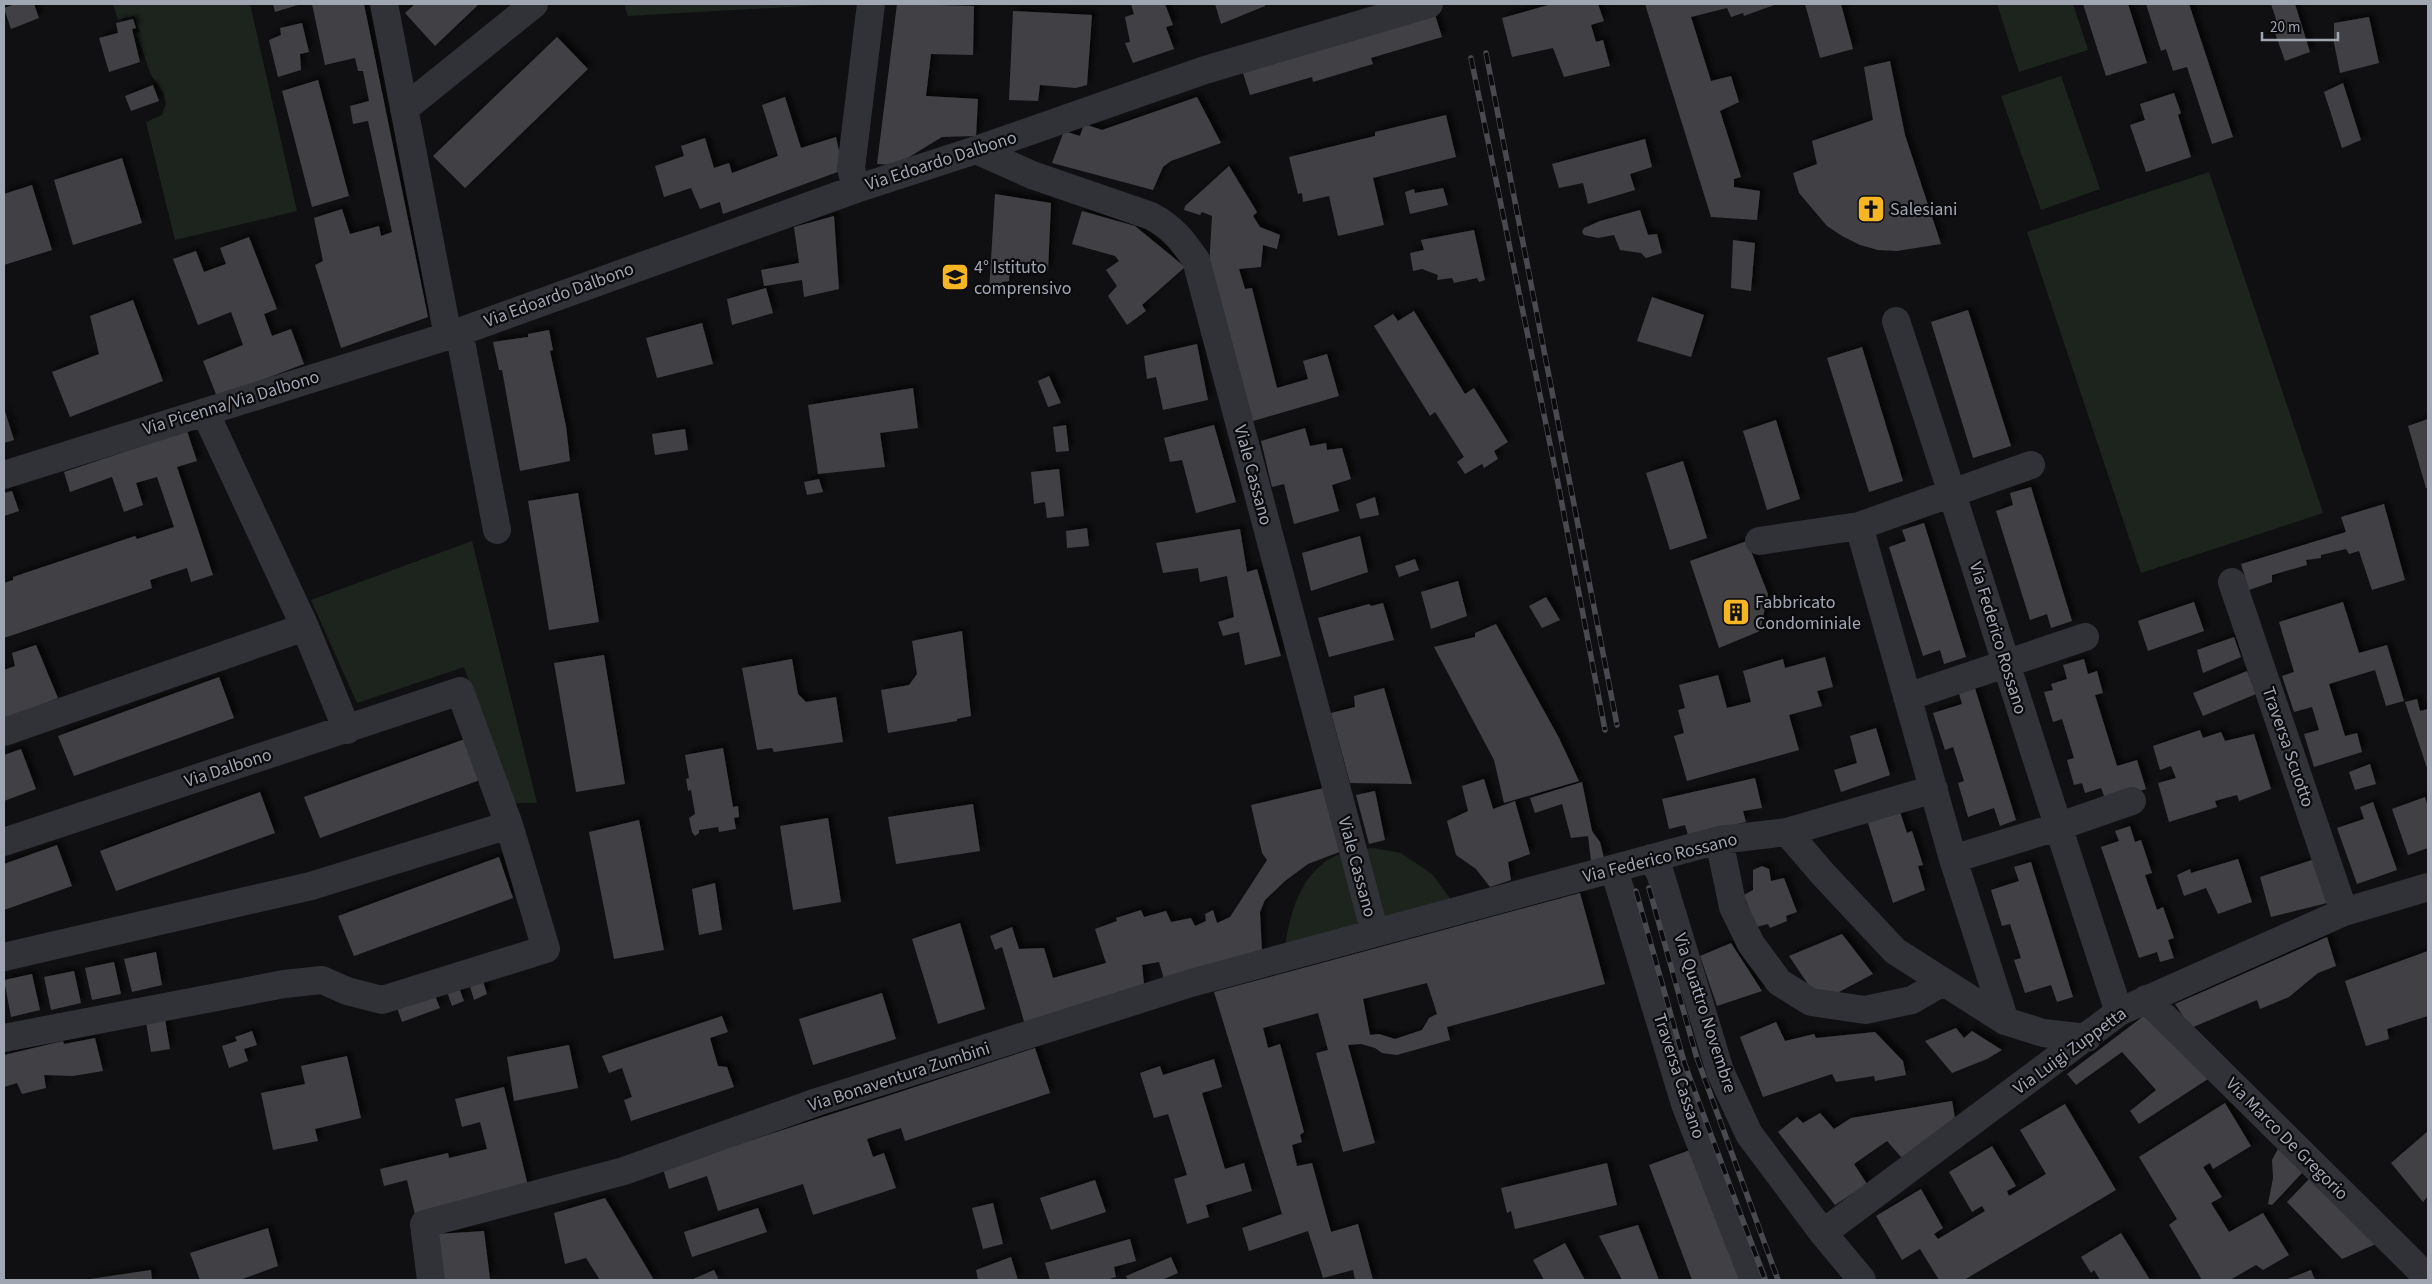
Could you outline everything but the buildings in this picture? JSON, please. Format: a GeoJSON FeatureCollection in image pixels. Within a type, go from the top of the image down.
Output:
{"type":"FeatureCollection","features":[{"type":"Feature","properties":{"kind":"street"},"geometry":{"type":"LineString","coordinates":[[384,4],[404,109],[497,530]]}},
{"type":"Feature","properties":{"kind":"street"},"geometry":{"type":"LineString","coordinates":[[404,109],[534,4]]}},
{"type":"Feature","properties":{"kind":"street"},"geometry":{"type":"LineString","coordinates":[[856,189],[851,168],[871,4]]}},
{"type":"Feature","properties":{"kind":"street","name":"Via Edoardo Dalbono"},"geometry":{"type":"LineString","coordinates":[[453,334],[856,189],[976,150],[1205,70],[1429,4]]}},
{"type":"Feature","properties":{"kind":"street","name":"Viale Cassano"},"geometry":{"type":"LineString","coordinates":[[976,150],[1032,175],[1151,216],[1168,225],[1196,260],[1375,933]]}},
{"type":"Feature","properties":{"kind":"street","name":"Via Federico Rossano"},"geometry":{"type":"LineString","coordinates":[[1896,321],[2007,663],[2057,827],[2119,1012]]}},
{"type":"Feature","properties":{"kind":"street","name":"Via Picenna/Via Dalbono"},"geometry":{"type":"LineString","coordinates":[[4,474],[453,334]]}},
{"type":"Feature","properties":{"kind":"street"},"geometry":{"type":"LineString","coordinates":[[205,412],[305,627],[347,730]]}},
{"type":"Feature","properties":{"kind":"street"},"geometry":{"type":"LineString","coordinates":[[1759,541],[1859,526],[1952,491],[2030,465]]}},
{"type":"Feature","properties":{"kind":"street"},"geometry":{"type":"LineString","coordinates":[[1859,526],[1953,859],[2005,1021]]}},
{"type":"Feature","properties":{"kind":"street","name":"Traversa Scuotto"},"geometry":{"type":"LineString","coordinates":[[2232,582],[2344,912]]}},
{"type":"Feature","properties":{"kind":"street"},"geometry":{"type":"LineString","coordinates":[[4,732],[305,627]]}},
{"type":"Feature","properties":{"kind":"street"},"geometry":{"type":"LineString","coordinates":[[1907,697],[2085,637]]}},
{"type":"Feature","properties":{"kind":"street","name":"Via Dalbono"},"geometry":{"type":"LineString","coordinates":[[4,842],[347,730],[460,691],[509,825]]}},
{"type":"Feature","properties":{"kind":"street","name":"Via Federico Rossano"},"geometry":{"type":"LineString","coordinates":[[1375,933],[1719,840],[1787,832],[1934,789]]}},
{"type":"Feature","properties":{"kind":"street"},"geometry":{"type":"LineString","coordinates":[[1953,859],[2057,827],[2132,801]]}},
{"type":"Feature","properties":{"kind":"street"},"geometry":{"type":"LineString","coordinates":[[4,957],[310,886],[509,825],[546,949],[382,1000],[347,991],[322,980],[294,983],[4,1038]]}},
{"type":"Feature","properties":{"kind":"street"},"geometry":{"type":"LineString","coordinates":[[1787,832],[1822,873],[1895,951],[2005,1021],[2043,1033],[2087,1038]]}},
{"type":"Feature","properties":{"kind":"street"},"geometry":{"type":"LineString","coordinates":[[1719,840],[1734,908],[1751,944],[1779,982],[1811,1002],[1865,1010],[1912,1000],[1943,982]]}},
{"type":"Feature","properties":{"kind":"street","name":"Via Quattro Novembre"},"geometry":{"type":"LineString","coordinates":[[1651,858],[1660,874],[1720,1071],[1749,1134],[1862,1280]]}},
{"type":"Feature","properties":{"kind":"street","name":"Traversa Cassano"},"geometry":{"type":"LineString","coordinates":[[1614,869],[1685,1104],[1754,1280]]}},
{"type":"Feature","properties":{"kind":"street","name":"Via Luigi Zuppetta"},"geometry":{"type":"LineString","coordinates":[[1824,1233],[2087,1038],[2119,1012],[2344,912],[2428,887]]}},
{"type":"Feature","properties":{"kind":"street","name":"Via Bonaventura Zumbini"},"geometry":{"type":"LineString","coordinates":[[431,1280],[424,1224],[624,1171],[817,1102],[1182,986],[1375,933]]}},
{"type":"Feature","properties":{"kind":"street","name":"Via Marco De Gregorio"},"geometry":{"type":"LineString","coordinates":[[2146,999],[2428,1278]]}},
{"type":"Feature","properties":{"kind":"shaded area"},"geometry":{"type":"Polygon","coordinates":[[[113,4],[250,4],[297,211],[175,240],[146,122],[162,115],[166,104],[163,92],[151,75],[136,33],[140,32],[134,16],[118,20],[113,4]]]}},
{"type":"Feature","properties":{"kind":"shaded area"},"geometry":{"type":"Polygon","coordinates":[[[624,4],[840,4],[628,16],[624,4]]]}},
{"type":"Feature","properties":{"kind":"shaded area"},"geometry":{"type":"Polygon","coordinates":[[[1997,4],[2073,4],[2088,50],[2019,72],[1997,4]]]}},
{"type":"Feature","properties":{"kind":"shaded area"},"geometry":{"type":"Polygon","coordinates":[[[2061,76],[2100,189],[2041,210],[2001,96],[2061,76]]]}},
{"type":"Feature","properties":{"kind":"shaded area"},"geometry":{"type":"Polygon","coordinates":[[[2209,172],[2323,513],[2141,573],[2027,232],[2209,172]]]}},
{"type":"Feature","properties":{"kind":"shaded area"},"geometry":{"type":"Polygon","coordinates":[[[472,541],[537,803],[512,803],[464,667],[357,703],[311,600],[472,541]]]}},
{"type":"Feature","properties":{"kind":"shaded area"},"geometry":{"type":"Polygon","coordinates":[[[1373,848],[1401,853],[1432,874],[1454,904],[1285,949],[1290,919],[1301,890],[1319,866],[1331,858],[1346,852],[1373,848]]]}},
{"type":"Feature","properties":{"kind":"railway"},"geometry":{"type":"LineString","coordinates":[[1486,53],[1617,725]]}},
{"type":"Feature","properties":{"kind":"railway"},"geometry":{"type":"LineString","coordinates":[[1471,58],[1558,483],[1605,730]]}},
{"type":"Feature","properties":{"kind":"railway"},"geometry":{"type":"LineString","coordinates":[[1649,888],[1696,1055],[1778,1280]]}},
{"type":"Feature","properties":{"kind":"railway"},"geometry":{"type":"LineString","coordinates":[[1636,891],[1685,1065],[1765,1280]]}},
{"type":"Feature","properties":{"kind":"place","name":"Salesiani"},"geometry":{"type":"Point","coordinates":[1871,209]}},
{"type":"Feature","properties":{"kind":"place","name":"4° Istituto comprensivo"},"geometry":{"type":"Point","coordinates":[955,277]}},
{"type":"Feature","properties":{"kind":"place","name":"Fabbricato Condominiale"},"geometry":{"type":"Point","coordinates":[1736,612]}}]}
